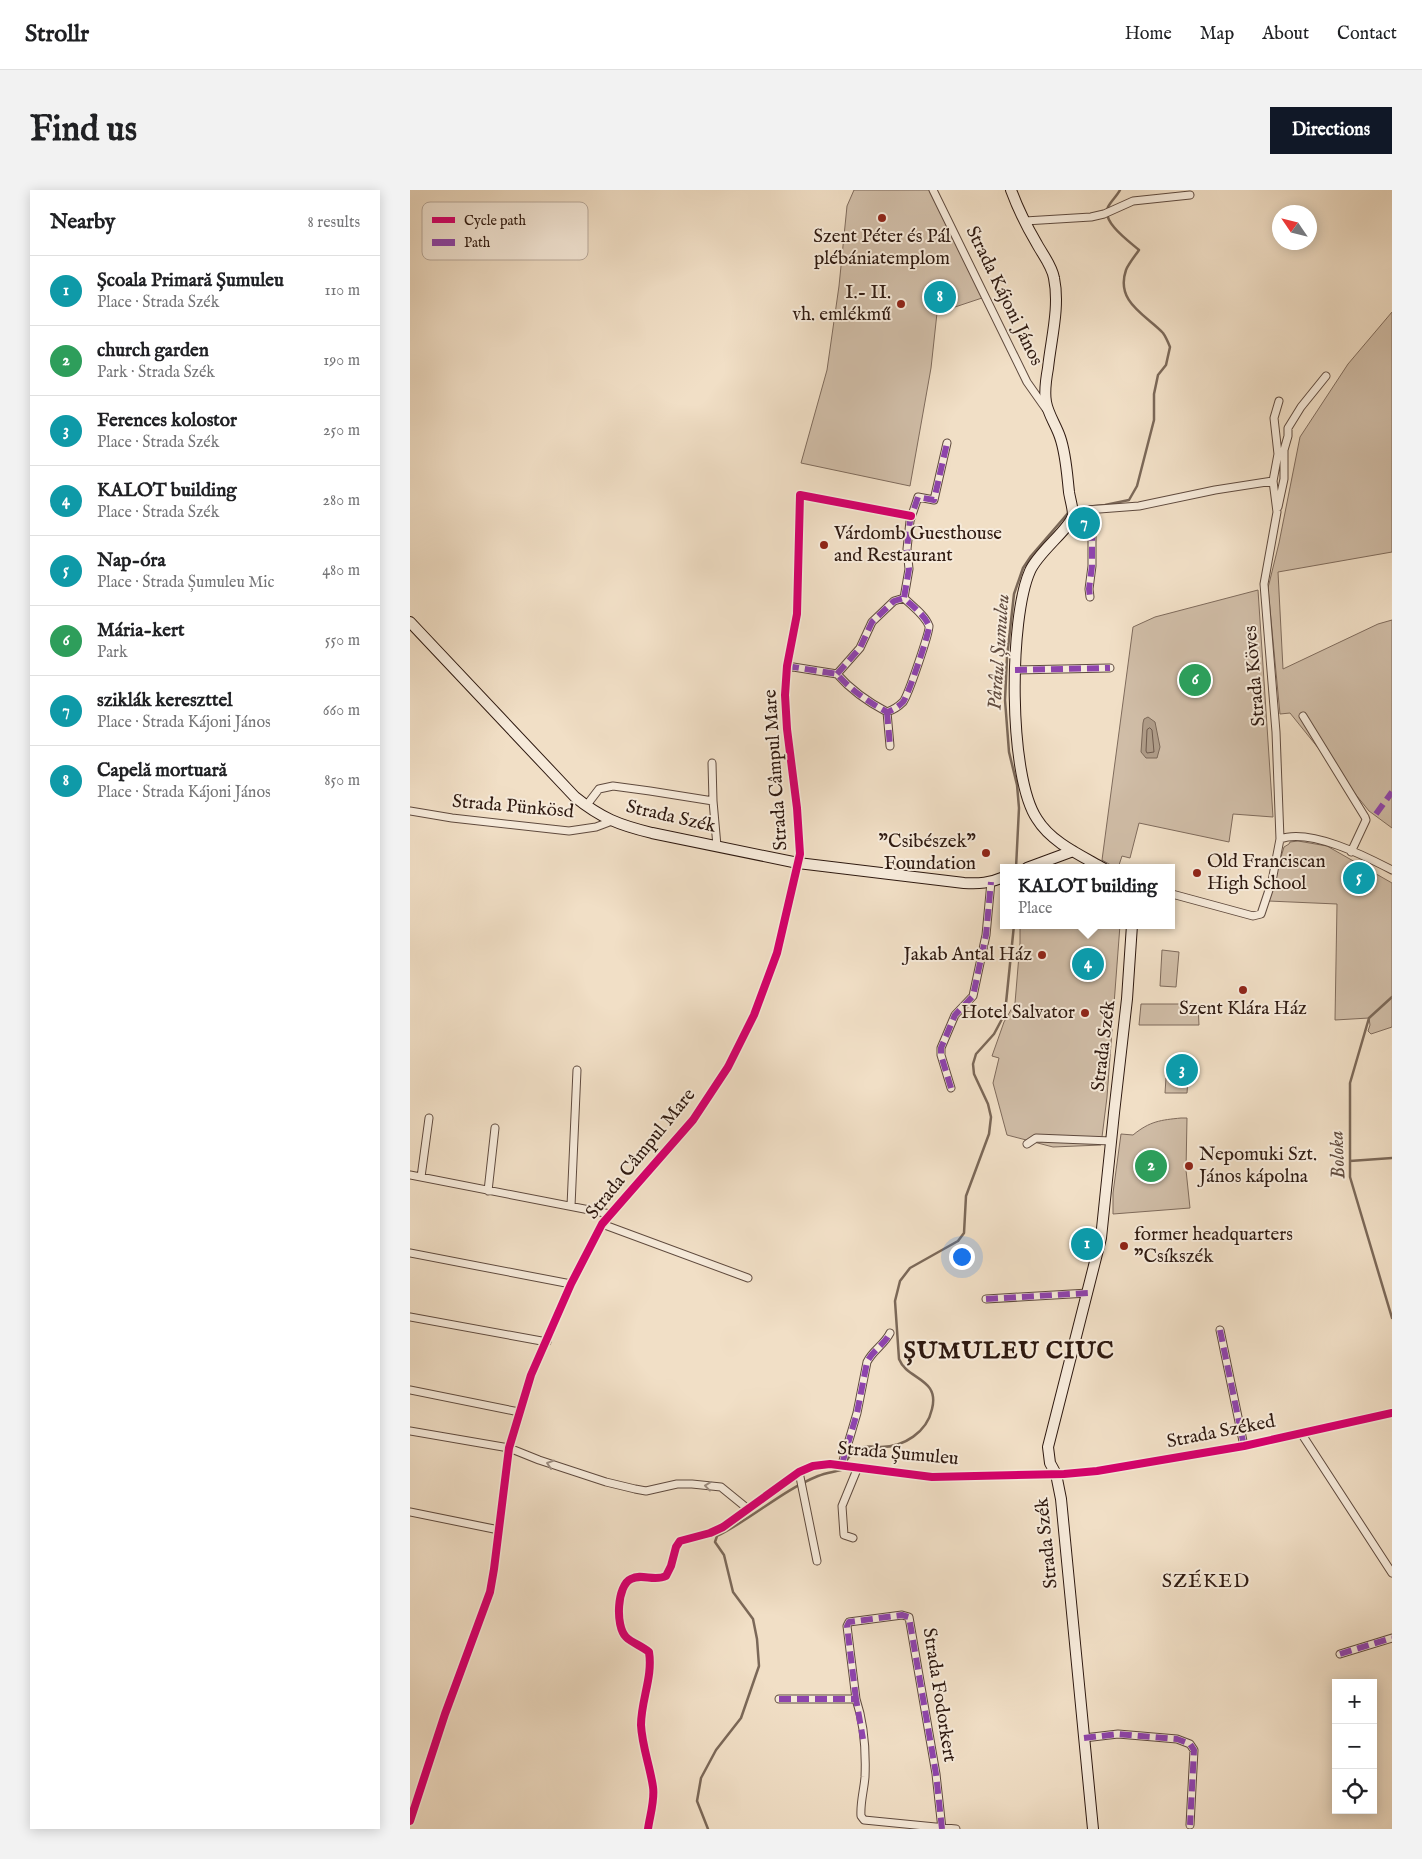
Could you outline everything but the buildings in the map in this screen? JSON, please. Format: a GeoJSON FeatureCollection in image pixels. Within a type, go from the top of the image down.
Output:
{"type":"FeatureCollection","features":[{"type":"Feature","properties":{"kind":"street","name":"Strada Kájoni János"},"geometry":{"type":"LineString","coordinates":[[934,190],[1026,382],[1049,413]]}},
{"type":"Feature","properties":{"kind":"street","name":"Strada Kájoni János"},"geometry":{"type":"LineString","coordinates":[[1011,190],[1054,277],[1055,303],[1045,392],[1049,413],[1062,443],[1072,509],[1070,524]]}},
{"type":"Feature","properties":{"kind":"street"},"geometry":{"type":"LineString","coordinates":[[1025,221],[1084,218],[1104,214],[1133,201],[1190,195]]}},
{"type":"Feature","properties":{"kind":"street","name":"Strada Köves"},"geometry":{"type":"LineString","coordinates":[[1175,895],[1253,916],[1261,914],[1272,881],[1280,839],[1275,722],[1264,584],[1284,478],[1284,450],[1288,428],[1292,419],[1326,376]]}},
{"type":"Feature","properties":{"kind":"street","name":"Strada Köves"},"geometry":{"type":"LineString","coordinates":[[1277,512],[1273,481],[1278,454],[1274,418],[1279,401]]}},
{"type":"Feature","properties":{"kind":"street"},"geometry":{"type":"LineString","coordinates":[[1277,437],[1288,436]]}},
{"type":"Feature","properties":{"kind":"street"},"geometry":{"type":"LineString","coordinates":[[904,598],[909,569],[907,549],[911,516],[918,497],[934,500],[947,442]]}},
{"type":"Feature","properties":{"kind":"street"},"geometry":{"type":"LineString","coordinates":[[1072,509],[1139,506],[1215,490],[1273,481]]}},
{"type":"Feature","properties":{"kind":"street","name":"Strada Câmpul Mare"},"geometry":{"type":"LineString","coordinates":[[410,1822],[445,1714],[490,1592],[509,1448],[531,1375],[571,1284],[602,1224],[693,1120],[728,1067],[754,1014],[777,953],[798,863],[800,844],[786,729],[785,695],[787,666],[797,614],[800,495],[911,516]]}},
{"type":"Feature","properties":{"kind":"street"},"geometry":{"type":"LineString","coordinates":[[1090,597],[1088,589],[1092,566],[1092,537],[1083,529],[1070,524],[1036,560],[1026,580],[1018,623],[1015,670],[1017,734],[1022,774],[1029,802],[1036,818],[1041,824],[1074,851],[1096,864]]}},
{"type":"Feature","properties":{"kind":"street"},"geometry":{"type":"LineString","coordinates":[[837,674],[860,648],[872,622],[894,601],[904,598]]}},
{"type":"Feature","properties":{"kind":"street"},"geometry":{"type":"LineString","coordinates":[[787,666],[837,674],[857,694],[887,712],[893,710],[904,701],[912,683],[924,642],[930,632],[925,619],[904,598]]}},
{"type":"Feature","properties":{"kind":"street","name":"Strada Szék"},"geometry":{"type":"LineString","coordinates":[[410,622],[575,796],[604,818],[633,828],[798,863],[964,883],[991,882],[1000,879]]}},
{"type":"Feature","properties":{"kind":"street"},"geometry":{"type":"LineString","coordinates":[[1015,670],[1110,668]]}},
{"type":"Feature","properties":{"kind":"street"},"geometry":{"type":"LineString","coordinates":[[887,712],[890,746]]}},
{"type":"Feature","properties":{"kind":"street"},"geometry":{"type":"LineString","coordinates":[[1303,716],[1365,817],[1366,820],[1351,852]]}},
{"type":"Feature","properties":{"kind":"street"},"geometry":{"type":"LineString","coordinates":[[712,763],[717,846]]}},
{"type":"Feature","properties":{"kind":"street"},"geometry":{"type":"LineString","coordinates":[[586,806],[599,789],[612,786],[650,790],[713,801]]}},
{"type":"Feature","properties":{"kind":"street","name":"Strada Pünkösd"},"geometry":{"type":"LineString","coordinates":[[410,811],[452,818],[569,830],[596,828],[612,821]]}},
{"type":"Feature","properties":{"kind":"street"},"geometry":{"type":"LineString","coordinates":[[1280,839],[1292,836],[1328,842],[1392,870]]}},
{"type":"Feature","properties":{"kind":"street"},"geometry":{"type":"LineString","coordinates":[[1038,864],[1074,851]]}},
{"type":"Feature","properties":{"kind":"street"},"geometry":{"type":"LineString","coordinates":[[951,1088],[941,1055],[941,1048],[954,1015],[973,996],[986,935],[991,882]]}},
{"type":"Feature","properties":{"kind":"street","name":"Strada Szék"},"geometry":{"type":"LineString","coordinates":[[1093,1829],[1061,1499],[1056,1474],[1050,1463],[1048,1448],[1101,1238],[1127,999],[1132,929]]}},
{"type":"Feature","properties":{"kind":"street"},"geometry":{"type":"LineString","coordinates":[[571,1206],[577,1070]]}},
{"type":"Feature","properties":{"kind":"street"},"geometry":{"type":"LineString","coordinates":[[421,1177],[429,1118]]}},
{"type":"Feature","properties":{"kind":"street"},"geometry":{"type":"LineString","coordinates":[[488,1190],[495,1128]]}},
{"type":"Feature","properties":{"kind":"street"},"geometry":{"type":"LineString","coordinates":[[1027,1144],[1036,1138],[1111,1141]]}},
{"type":"Feature","properties":{"kind":"street"},"geometry":{"type":"LineString","coordinates":[[410,1175],[610,1214]]}},
{"type":"Feature","properties":{"kind":"street"},"geometry":{"type":"LineString","coordinates":[[602,1224],[748,1278]]}},
{"type":"Feature","properties":{"kind":"street"},"geometry":{"type":"LineString","coordinates":[[410,1252],[571,1284]]}},
{"type":"Feature","properties":{"kind":"street"},"geometry":{"type":"LineString","coordinates":[[986,1299],[1088,1293]]}},
{"type":"Feature","properties":{"kind":"street"},"geometry":{"type":"LineString","coordinates":[[410,1317],[547,1342]]}},
{"type":"Feature","properties":{"kind":"street","name":"Strada Széked"},"geometry":{"type":"LineString","coordinates":[[1220,1330],[1244,1446]]}},
{"type":"Feature","properties":{"kind":"street","name":"Strada Șumuleu"},"geometry":{"type":"LineString","coordinates":[[842,1464],[857,1413],[867,1362],[870,1355],[885,1342],[890,1334]]}},
{"type":"Feature","properties":{"kind":"street"},"geometry":{"type":"LineString","coordinates":[[410,1390],[519,1412]]}},
{"type":"Feature","properties":{"kind":"street","name":"Strada Széked"},"geometry":{"type":"LineString","coordinates":[[1056,1474],[1114,1469],[1244,1446],[1392,1414]]}},
{"type":"Feature","properties":{"kind":"street"},"geometry":{"type":"LineString","coordinates":[[410,1431],[509,1448],[539,1460],[628,1488],[646,1491],[676,1484],[721,1487],[748,1509]]}},
{"type":"Feature","properties":{"kind":"street"},"geometry":{"type":"LineString","coordinates":[[1301,1433],[1392,1573]]}},
{"type":"Feature","properties":{"kind":"street","name":"Strada Șumuleu"},"geometry":{"type":"LineString","coordinates":[[648,1829],[654,1799],[654,1788],[641,1723],[650,1674],[650,1659],[649,1652],[626,1637],[621,1631],[619,1610],[623,1587],[628,1580],[639,1576],[656,1579],[666,1576],[680,1541],[710,1533],[723,1527],[799,1472],[822,1464],[842,1464],[932,1477],[1056,1474]]}},
{"type":"Feature","properties":{"kind":"street","name":"Strada Șumuleu"},"geometry":{"type":"LineString","coordinates":[[853,1538],[844,1535],[841,1512],[858,1467]]}},
{"type":"Feature","properties":{"kind":"street"},"geometry":{"type":"LineString","coordinates":[[799,1472],[817,1561]]}},
{"type":"Feature","properties":{"kind":"street"},"geometry":{"type":"LineString","coordinates":[[410,1512],[499,1530]]}},
{"type":"Feature","properties":{"kind":"street","name":"Strada Fodorkert"},"geometry":{"type":"LineString","coordinates":[[942,1828],[936,1774],[909,1617],[902,1615],[849,1622],[847,1626],[864,1754],[865,1778],[860,1816],[864,1820],[871,1822],[942,1828],[956,1829]]}},
{"type":"Feature","properties":{"kind":"street"},"geometry":{"type":"LineString","coordinates":[[1340,1654],[1392,1638]]}},
{"type":"Feature","properties":{"kind":"street"},"geometry":{"type":"LineString","coordinates":[[779,1699],[856,1699]]}},
{"type":"Feature","properties":{"kind":"street"},"geometry":{"type":"LineString","coordinates":[[1084,1738],[1118,1734],[1177,1739],[1190,1744],[1194,1750],[1190,1825]]}},
{"type":"Feature","properties":{"kind":"shaded area"},"geometry":{"type":"Polygon","coordinates":[[[854,190],[930,190],[982,298],[937,313],[931,368],[910,486],[801,463],[827,370],[839,286],[847,206],[854,190]]]}},
{"type":"Feature","properties":{"kind":"shaded area"},"geometry":{"type":"Polygon","coordinates":[[[1392,312],[1392,552],[1278,572],[1283,669],[1378,624],[1392,620],[1392,828],[1369,811],[1290,713],[1280,714],[1268,588],[1300,437],[1348,364],[1392,312]]]}},
{"type":"Feature","properties":{"kind":"shaded area"},"geometry":{"type":"Polygon","coordinates":[[[1258,590],[1273,817],[1233,814],[1229,842],[1139,823],[1130,858],[1122,856],[1119,864],[1109,864],[1102,860],[1133,627],[1155,617],[1258,590]]]}},
{"type":"Feature","properties":{"kind":"shaded area"},"geometry":{"type":"Polygon","coordinates":[[[1298,841],[1327,846],[1392,883],[1392,1027],[1371,1034],[1368,1031],[1370,1025],[1369,1018],[1335,1020],[1337,904],[1268,901],[1284,847],[1290,842],[1298,841]]]}},
{"type":"Feature","properties":{"kind":"shaded area"},"geometry":{"type":"Polygon","coordinates":[[[1020,929],[1120,929],[1107,1097],[1101,1145],[1053,1147],[1007,1135],[993,1083],[999,1058],[992,1056],[1004,1022],[1015,1003],[1020,929]]]}},
{"type":"Feature","properties":{"kind":"shaded area"},"geometry":{"type":"Polygon","coordinates":[[[1162,950],[1179,952],[1176,987],[1160,986],[1162,950]]]}},
{"type":"Feature","properties":{"kind":"shaded area"},"geometry":{"type":"Polygon","coordinates":[[[1141,1004],[1198,1004],[1199,1025],[1139,1025],[1141,1004]]]}},
{"type":"Feature","properties":{"kind":"shaded area"},"geometry":{"type":"Polygon","coordinates":[[[1166,1078],[1188,1079],[1187,1093],[1165,1093],[1166,1078]]]}},
{"type":"Feature","properties":{"kind":"shaded area"},"geometry":{"type":"Polygon","coordinates":[[[1187,1118],[1186,1170],[1190,1208],[1113,1214],[1113,1193],[1121,1134],[1133,1135],[1156,1122],[1187,1118]]]}},
{"type":"Feature","properties":{"kind":"water"},"geometry":{"type":"Polygon","coordinates":[[[1148,717],[1155,722],[1160,747],[1157,758],[1146,758],[1141,752],[1143,723],[1144,719],[1148,717]]]}},
{"type":"Feature","properties":{"kind":"waterway","name":"Pârâul Șumuleu"},"geometry":{"type":"LineString","coordinates":[[1076,508],[1129,500],[1137,486],[1154,420],[1154,394],[1158,375],[1166,365],[1170,347],[1163,333],[1134,307],[1125,291],[1126,270],[1139,250],[1117,231],[1107,213],[1108,207],[1120,190]]}},
{"type":"Feature","properties":{"kind":"waterway","name":"Pârâul Șumuleu"},"geometry":{"type":"LineString","coordinates":[[1016,864],[1019,808],[1017,785],[1009,752],[1005,700],[1007,657],[1014,594],[1023,568],[1031,556],[1069,512]]}},
{"type":"Feature","properties":{"kind":"waterway","name":"Pârâul Șumuleu"},"geometry":{"type":"LineString","coordinates":[[845,1463],[852,1453],[861,1448],[890,1446],[913,1437],[925,1425],[932,1409],[933,1399],[931,1391],[922,1380],[903,1366],[899,1359],[895,1301],[900,1281],[910,1268],[958,1241],[964,1233],[966,1196],[989,1134],[991,1117],[988,1104],[974,1074],[973,1064],[976,1054],[994,1034],[1002,1019],[1006,1003],[1014,929]]}},
{"type":"Feature","properties":{"kind":"waterway","name":"Boloka"},"geometry":{"type":"LineString","coordinates":[[1392,997],[1369,1018],[1350,1083],[1350,1177],[1392,1318]]}},
{"type":"Feature","properties":{"kind":"waterway"},"geometry":{"type":"LineString","coordinates":[[1350,1161],[1392,1158]]}},
{"type":"Feature","properties":{"kind":"waterway","name":"Pârâul Șumuleu"},"geometry":{"type":"LineString","coordinates":[[708,1829],[697,1801],[701,1778],[716,1750],[741,1718],[759,1666],[753,1619],[733,1592],[724,1555],[715,1542],[717,1536],[804,1482],[843,1468]]}},
{"type":"Feature","properties":{"kind":"marked path"},"geometry":{"type":"LineString","coordinates":[[787,666],[837,674],[860,695],[887,712],[903,702],[918,664],[929,626],[921,614],[904,598],[909,569],[907,549],[910,521],[918,497],[934,500],[947,443]]}},
{"type":"Feature","properties":{"kind":"marked path"},"geometry":{"type":"LineString","coordinates":[[1070,524],[1086,530],[1092,537],[1090,597]]}},
{"type":"Feature","properties":{"kind":"marked path"},"geometry":{"type":"LineString","coordinates":[[837,674],[860,648],[872,622],[894,601],[904,598]]}},
{"type":"Feature","properties":{"kind":"marked path"},"geometry":{"type":"LineString","coordinates":[[1015,670],[1110,668]]}},
{"type":"Feature","properties":{"kind":"marked path"},"geometry":{"type":"LineString","coordinates":[[887,712],[890,746]]}},
{"type":"Feature","properties":{"kind":"marked path"},"geometry":{"type":"LineString","coordinates":[[1376,814],[1392,792]]}},
{"type":"Feature","properties":{"kind":"marked path"},"geometry":{"type":"LineString","coordinates":[[951,1088],[941,1055],[941,1048],[955,1015],[973,996],[986,935],[991,882]]}},
{"type":"Feature","properties":{"kind":"marked path"},"geometry":{"type":"LineString","coordinates":[[986,1299],[1088,1293]]}},
{"type":"Feature","properties":{"kind":"marked path"},"geometry":{"type":"LineString","coordinates":[[1220,1330],[1244,1446]]}},
{"type":"Feature","properties":{"kind":"marked path"},"geometry":{"type":"LineString","coordinates":[[842,1464],[857,1413],[867,1362],[890,1333]]}},
{"type":"Feature","properties":{"kind":"marked path"},"geometry":{"type":"LineString","coordinates":[[856,1699],[847,1626],[849,1622],[902,1615],[909,1617],[936,1774],[942,1829]]}},
{"type":"Feature","properties":{"kind":"marked path"},"geometry":{"type":"LineString","coordinates":[[1340,1654],[1392,1638]]}},
{"type":"Feature","properties":{"kind":"marked path"},"geometry":{"type":"LineString","coordinates":[[779,1699],[856,1699],[863,1739]]}},
{"type":"Feature","properties":{"kind":"marked path"},"geometry":{"type":"LineString","coordinates":[[1084,1738],[1118,1734],[1177,1739],[1190,1744],[1194,1750],[1190,1825]]}},
{"type":"Feature","properties":{"kind":"cycle path"},"geometry":{"type":"LineString","coordinates":[[410,1821],[445,1714],[490,1592],[509,1448],[531,1375],[571,1284],[602,1224],[693,1120],[728,1067],[754,1015],[777,953],[800,854],[785,695],[787,666],[797,614],[800,495],[911,516]]}},
{"type":"Feature","properties":{"kind":"cycle path"},"geometry":{"type":"LineString","coordinates":[[648,1829],[653,1792],[641,1725],[650,1661],[649,1652],[628,1639],[622,1632],[619,1606],[623,1589],[626,1583],[635,1577],[662,1578],[666,1576],[680,1541],[710,1533],[723,1527],[799,1472],[813,1466],[830,1464],[932,1477],[1064,1474],[1097,1471],[1244,1446],[1392,1413]]}},
{"type":"Feature","properties":{"kind":"place","name":"Szent Péter és Pál plébániatemplom"},"geometry":{"type":"Point","coordinates":[882,218]}},
{"type":"Feature","properties":{"kind":"place","name":"Capelă mortuară"},"geometry":{"type":"Point","coordinates":[940,297]}},
{"type":"Feature","properties":{"kind":"place","name":"I.- II. vh. emlékmű"},"geometry":{"type":"Point","coordinates":[901,304]}},
{"type":"Feature","properties":{"kind":"place","name":"sziklák kereszttel"},"geometry":{"type":"Point","coordinates":[1084,523]}},
{"type":"Feature","properties":{"kind":"place","name":"Várdomb Guesthouse and Restaurant"},"geometry":{"type":"Point","coordinates":[824,545]}},
{"type":"Feature","properties":{"kind":"place","name":"Mária-kert"},"geometry":{"type":"Point","coordinates":[1195,680]}},
{"type":"Feature","properties":{"kind":"place","name":"\"Csibészek\" Foundation"},"geometry":{"type":"Point","coordinates":[986,853]}},
{"type":"Feature","properties":{"kind":"place","name":"Old Franciscan High School"},"geometry":{"type":"Point","coordinates":[1197,873]}},
{"type":"Feature","properties":{"kind":"place","name":"Nap-óra"},"geometry":{"type":"Point","coordinates":[1359,878]}},
{"type":"Feature","properties":{"kind":"place","name":"Jakab Antal Ház"},"geometry":{"type":"Point","coordinates":[1042,955]}},
{"type":"Feature","properties":{"kind":"place","name":"KALOT building"},"geometry":{"type":"Point","coordinates":[1088,964]}},
{"type":"Feature","properties":{"kind":"place","name":"Szent Klára Ház"},"geometry":{"type":"Point","coordinates":[1243,990]}},
{"type":"Feature","properties":{"kind":"place","name":"Hotel Salvator"},"geometry":{"type":"Point","coordinates":[1085,1013]}},
{"type":"Feature","properties":{"kind":"place","name":"Ferences kolostor"},"geometry":{"type":"Point","coordinates":[1182,1070]}},
{"type":"Feature","properties":{"kind":"place","name":"church garden"},"geometry":{"type":"Point","coordinates":[1151,1166]}},
{"type":"Feature","properties":{"kind":"place","name":"Nepomuki Szt. János kápolna"},"geometry":{"type":"Point","coordinates":[1189,1166]}},
{"type":"Feature","properties":{"kind":"place","name":"Școala Primară Șumuleu"},"geometry":{"type":"Point","coordinates":[1087,1244]}},
{"type":"Feature","properties":{"kind":"place","name":"former headquarters \"Csíkszék"},"geometry":{"type":"Point","coordinates":[1124,1246]}},
{"type":"Feature","properties":{"kind":"district","name":"ȘUMULEU CIUC"},"geometry":{"type":"Point","coordinates":[1009,1351]}},
{"type":"Feature","properties":{"kind":"district","name":"SZÉKED"},"geometry":{"type":"Point","coordinates":[1206,1581]}}]}
